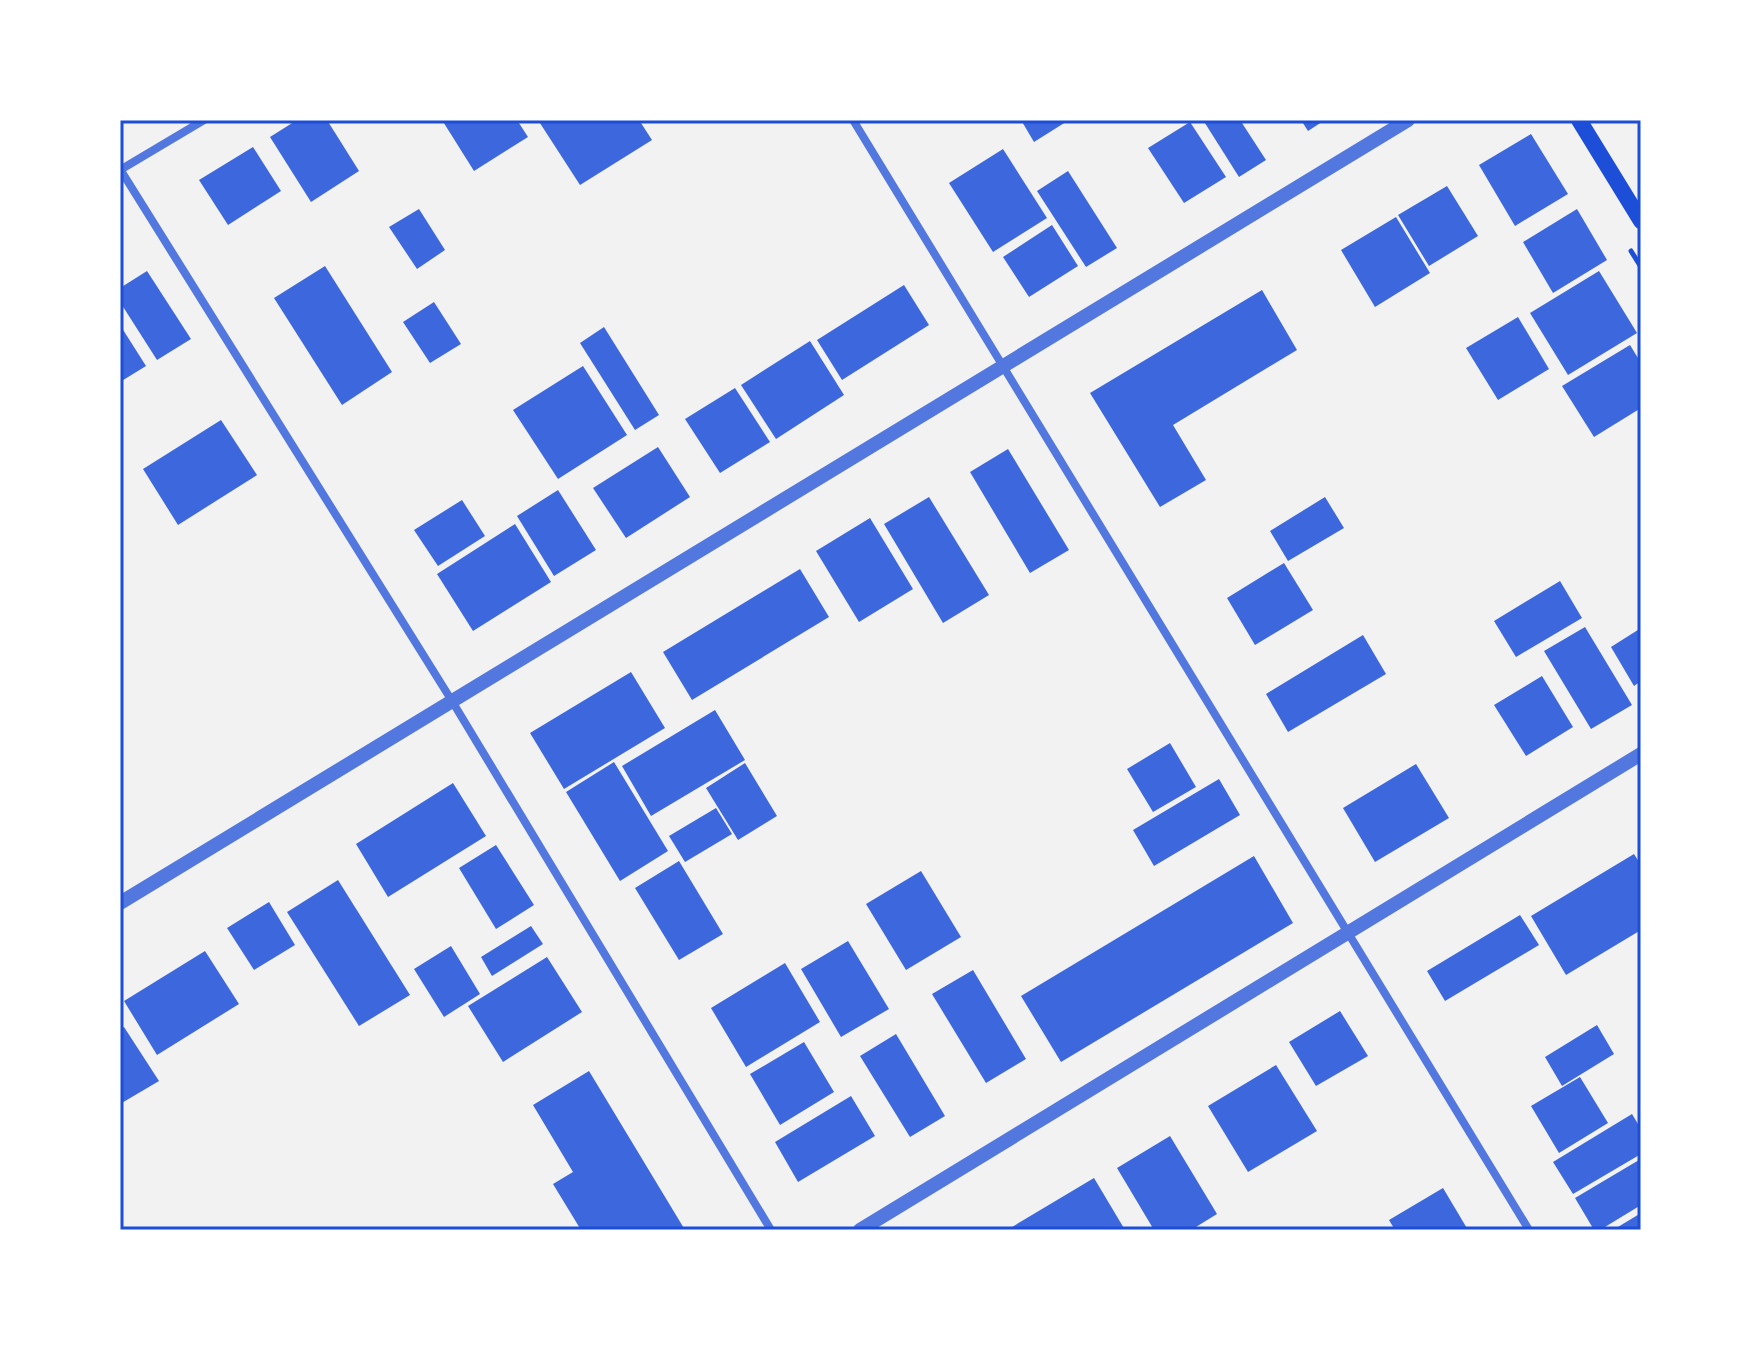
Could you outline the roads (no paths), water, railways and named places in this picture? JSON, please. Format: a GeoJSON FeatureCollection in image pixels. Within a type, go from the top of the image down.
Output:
{"type":"FeatureCollection","features":[{"type":"Feature","properties":{"kind":"main road"},"geometry":{"type":"LineString","coordinates":[[1579,120],[1641,221]]}},
{"type":"Feature","properties":{"kind":"street"},"geometry":{"type":"LineString","coordinates":[[204,120],[120,170],[452,701],[771,1230]]}},
{"type":"Feature","properties":{"kind":"street"},"geometry":{"type":"LineString","coordinates":[[853,120],[1529,1230]]}},
{"type":"Feature","properties":{"kind":"street"},"geometry":{"type":"LineString","coordinates":[[120,903],[1408,120]]}},
{"type":"Feature","properties":{"kind":"street"},"geometry":{"type":"LineString","coordinates":[[860,1230],[1641,754]]}}]}
